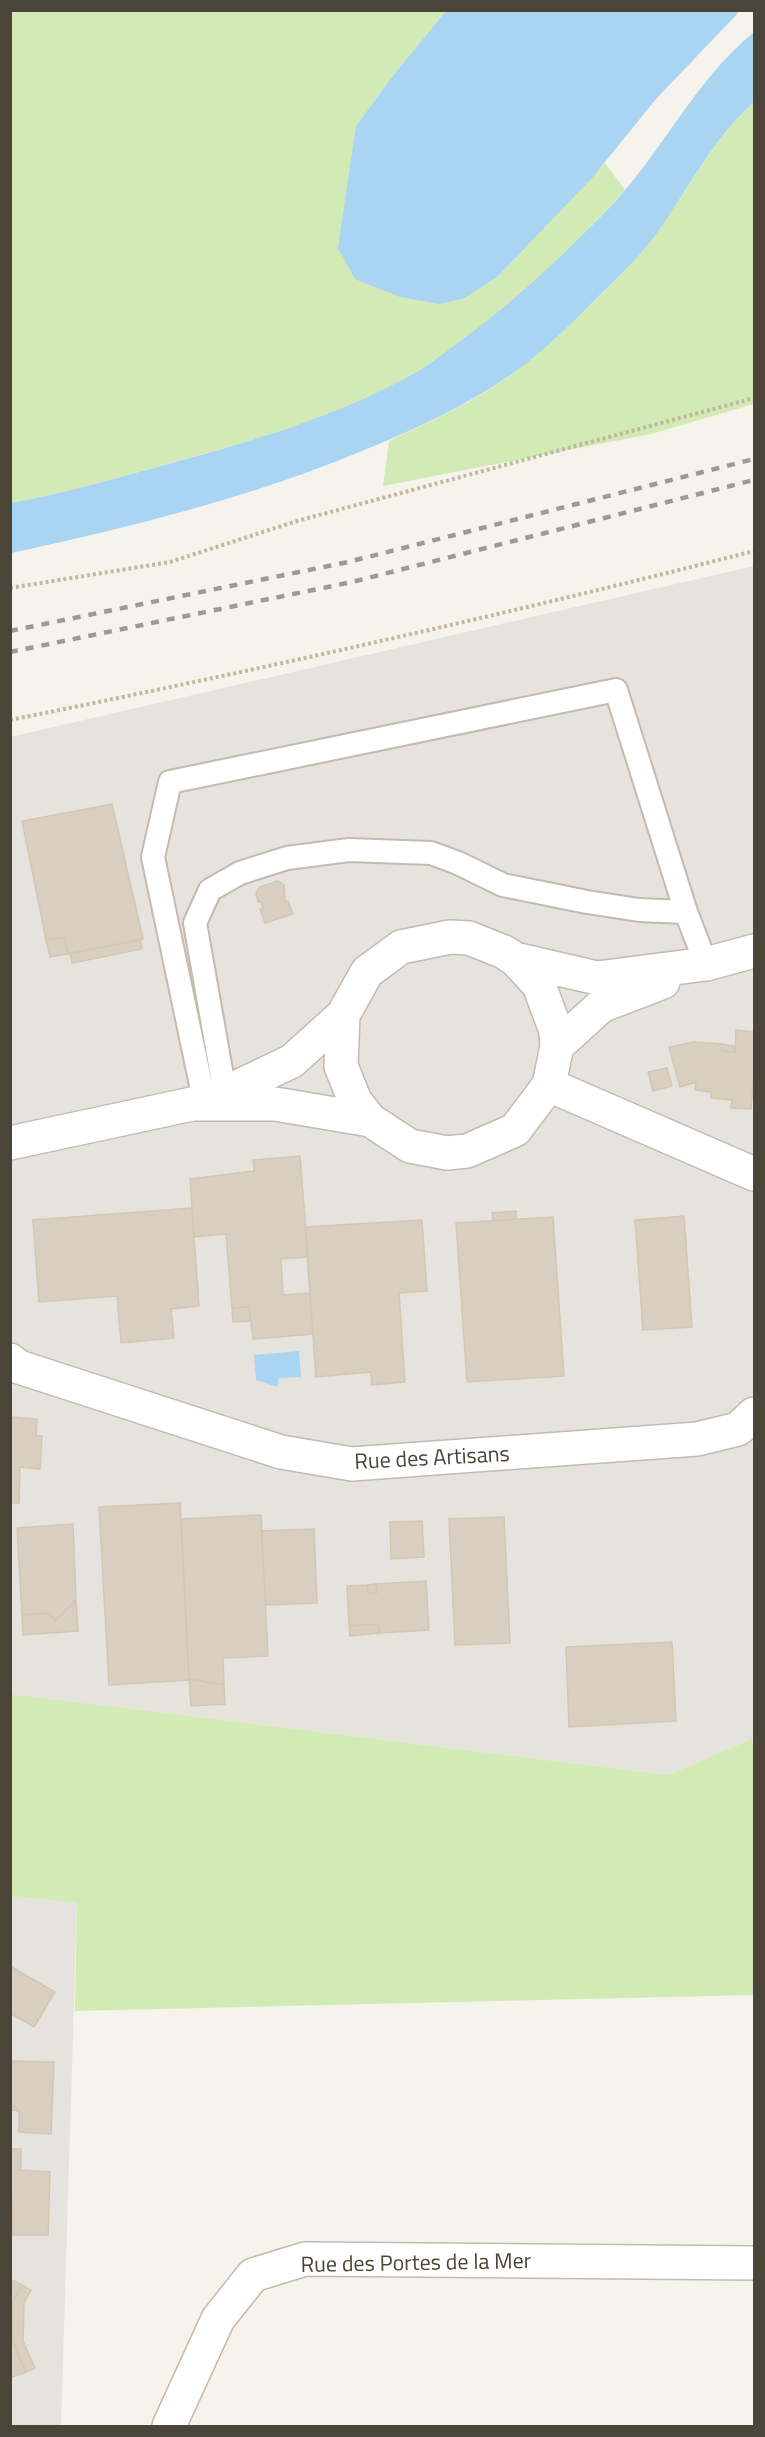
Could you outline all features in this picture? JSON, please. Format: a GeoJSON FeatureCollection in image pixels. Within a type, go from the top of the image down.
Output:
{"type":"FeatureCollection","features":[{"type":"Feature","properties":{"kind":"street"},"geometry":{"type":"LineString","coordinates":[[10,1143],[207,1099],[292,1061],[343,1015],[367,972],[401,947],[450,937],[469,938],[504,952],[515,959],[539,985],[556,1031],[556,1046],[549,1085],[515,1130],[467,1151],[447,1153],[410,1146],[370,1120],[355,1101],[341,1066],[343,1015]]}},
{"type":"Feature","properties":{"kind":"street"},"geometry":{"type":"LineString","coordinates":[[556,1046],[601,1006],[706,964],[754,951]]}},
{"type":"Feature","properties":{"kind":"street"},"geometry":{"type":"LineString","coordinates":[[515,959],[597,978],[706,964]]}},
{"type":"Feature","properties":{"kind":"street"},"geometry":{"type":"LineString","coordinates":[[549,1085],[754,1174]]}},
{"type":"Feature","properties":{"kind":"street"},"geometry":{"type":"LineString","coordinates":[[207,1099],[275,1104],[370,1120]]}},
{"type":"Feature","properties":{"kind":"street","name":"Rue des Artisans"},"geometry":{"type":"LineString","coordinates":[[10,1360],[19,1367],[281,1452],[352,1464],[697,1440],[738,1429],[754,1414]]}},
{"type":"Feature","properties":{"kind":"street","name":"Rue des Portes de la Mer"},"geometry":{"type":"LineString","coordinates":[[170,2427],[218,2319],[253,2275],[305,2259],[754,2263]]}},
{"type":"Feature","properties":{"kind":"lane"},"geometry":{"type":"LineString","coordinates":[[207,1099],[153,857],[170,782],[616,690],[687,912],[706,964]]}},
{"type":"Feature","properties":{"kind":"lane"},"geometry":{"type":"LineString","coordinates":[[207,1099],[195,923],[210,890],[240,873],[287,858],[349,850],[431,853],[458,863],[503,885],[639,910],[687,912]]}},
{"type":"Feature","properties":{"kind":"path"},"geometry":{"type":"LineString","coordinates":[[10,588],[170,562],[297,521],[754,398]]}},
{"type":"Feature","properties":{"kind":"path"},"geometry":{"type":"LineString","coordinates":[[10,720],[223,678],[549,603],[754,551]]}},
{"type":"Feature","properties":{"kind":"shaded area"},"geometry":{"type":"Polygon","coordinates":[[[754,566],[754,1738],[668,1775],[11,1694],[10,737],[754,566]]]}},
{"type":"Feature","properties":{"kind":"shaded area"},"geometry":{"type":"Polygon","coordinates":[[[11,1896],[77,1903],[61,2426],[11,2426],[11,1896]]]}},
{"type":"Feature","properties":{"kind":"green space"},"geometry":{"type":"Polygon","coordinates":[[[10,11],[446,11],[395,73],[356,126],[400,297],[439,304],[463,299],[497,277],[605,163],[625,190],[576,242],[496,316],[438,359],[381,391],[325,416],[267,436],[94,484],[11,503],[10,11]]]}},
{"type":"Feature","properties":{"kind":"green space"},"geometry":{"type":"Polygon","coordinates":[[[754,102],[754,404],[651,434],[383,486],[389,441],[476,398],[509,377],[565,329],[649,244],[712,149],[754,102]]]}},
{"type":"Feature","properties":{"kind":"green space"},"geometry":{"type":"Polygon","coordinates":[[[11,1694],[668,1775],[754,1738],[754,1995],[75,2011],[77,1903],[11,1896],[11,1694]]]}},
{"type":"Feature","properties":{"kind":"water"},"geometry":{"type":"Polygon","coordinates":[[[446,11],[740,11],[656,99],[592,178],[497,277],[463,299],[439,304],[400,297],[355,279],[338,248],[356,126],[395,73],[446,11]]]}},
{"type":"Feature","properties":{"kind":"water"},"geometry":{"type":"Polygon","coordinates":[[[754,32],[754,102],[725,132],[655,236],[636,258],[554,340],[505,379],[467,402],[408,432],[280,482],[102,533],[11,553],[11,503],[113,479],[293,427],[378,392],[433,361],[518,295],[609,208],[646,164],[713,72],[754,32]]]}},
{"type":"Feature","properties":{"kind":"water"},"geometry":{"type":"Polygon","coordinates":[[[299,1351],[301,1377],[279,1378],[277,1387],[256,1380],[254,1355],[299,1351]]]}},
{"type":"Feature","properties":{"kind":"building"},"geometry":{"type":"Polygon","coordinates":[[[112,804],[143,939],[68,954],[64,937],[46,940],[22,821],[112,804]]]}},
{"type":"Feature","properties":{"kind":"building"},"geometry":{"type":"Polygon","coordinates":[[[278,881],[284,885],[285,902],[288,901],[293,914],[265,923],[260,909],[263,909],[261,901],[258,902],[256,893],[259,887],[278,881]]]}},
{"type":"Feature","properties":{"kind":"building"},"geometry":{"type":"Polygon","coordinates":[[[64,937],[68,954],[50,957],[46,940],[64,937]]]}},
{"type":"Feature","properties":{"kind":"building"},"geometry":{"type":"Polygon","coordinates":[[[140,940],[142,949],[72,963],[70,953],[140,940]]]}},
{"type":"Feature","properties":{"kind":"building"},"geometry":{"type":"Polygon","coordinates":[[[736,1030],[754,1032],[751,1109],[731,1108],[732,1100],[711,1098],[711,1092],[695,1090],[696,1082],[680,1087],[669,1047],[693,1042],[722,1044],[722,1051],[735,1052],[736,1030]]]}},
{"type":"Feature","properties":{"kind":"building"},"geometry":{"type":"Polygon","coordinates":[[[722,1044],[735,1046],[735,1052],[722,1051],[722,1044]]]}},
{"type":"Feature","properties":{"kind":"building"},"geometry":{"type":"Polygon","coordinates":[[[667,1068],[672,1086],[653,1091],[648,1072],[667,1068]]]}},
{"type":"Feature","properties":{"kind":"building"},"geometry":{"type":"Polygon","coordinates":[[[300,1156],[308,1257],[281,1259],[283,1295],[310,1293],[313,1334],[253,1339],[249,1307],[232,1308],[226,1234],[194,1237],[190,1179],[254,1171],[253,1160],[300,1156]]]}},
{"type":"Feature","properties":{"kind":"building"},"geometry":{"type":"Polygon","coordinates":[[[192,1208],[199,1306],[171,1309],[174,1338],[121,1343],[117,1296],[39,1302],[33,1220],[192,1208]]]}},
{"type":"Feature","properties":{"kind":"building"},"geometry":{"type":"Polygon","coordinates":[[[516,1211],[516,1219],[493,1221],[492,1213],[516,1211]]]}},
{"type":"Feature","properties":{"kind":"building"},"geometry":{"type":"Polygon","coordinates":[[[684,1216],[692,1327],[643,1330],[635,1220],[684,1216]]]}},
{"type":"Feature","properties":{"kind":"building"},"geometry":{"type":"Polygon","coordinates":[[[553,1217],[564,1376],[467,1382],[456,1223],[553,1217]]]}},
{"type":"Feature","properties":{"kind":"building"},"geometry":{"type":"Polygon","coordinates":[[[422,1220],[427,1291],[399,1293],[405,1382],[372,1385],[371,1372],[316,1377],[305,1227],[422,1220]]]}},
{"type":"Feature","properties":{"kind":"building"},"geometry":{"type":"Polygon","coordinates":[[[249,1307],[251,1321],[233,1322],[232,1308],[249,1307]]]}},
{"type":"Feature","properties":{"kind":"building"},"geometry":{"type":"Polygon","coordinates":[[[10,1417],[37,1419],[36,1436],[42,1436],[40,1469],[20,1467],[19,1503],[10,1503],[10,1417]]]}},
{"type":"Feature","properties":{"kind":"building"},"geometry":{"type":"Polygon","coordinates":[[[180,1503],[189,1680],[109,1685],[99,1507],[180,1503]]]}},
{"type":"Feature","properties":{"kind":"building"},"geometry":{"type":"Polygon","coordinates":[[[261,1515],[268,1656],[223,1658],[224,1685],[189,1679],[181,1519],[261,1515]]]}},
{"type":"Feature","properties":{"kind":"building"},"geometry":{"type":"Polygon","coordinates":[[[504,1517],[510,1643],[455,1645],[449,1519],[504,1517]]]}},
{"type":"Feature","properties":{"kind":"building"},"geometry":{"type":"Polygon","coordinates":[[[422,1521],[424,1557],[391,1559],[390,1522],[422,1521]]]}},
{"type":"Feature","properties":{"kind":"building"},"geometry":{"type":"Polygon","coordinates":[[[73,1524],[76,1600],[55,1621],[50,1613],[22,1615],[17,1528],[73,1524]]]}},
{"type":"Feature","properties":{"kind":"building"},"geometry":{"type":"Polygon","coordinates":[[[314,1529],[317,1603],[266,1605],[261,1531],[314,1529]]]}},
{"type":"Feature","properties":{"kind":"building"},"geometry":{"type":"Polygon","coordinates":[[[426,1581],[429,1630],[379,1633],[378,1624],[349,1626],[347,1586],[367,1585],[368,1593],[377,1593],[376,1584],[426,1581]]]}},
{"type":"Feature","properties":{"kind":"building"},"geometry":{"type":"Polygon","coordinates":[[[376,1584],[377,1593],[368,1593],[367,1585],[376,1584]]]}},
{"type":"Feature","properties":{"kind":"building"},"geometry":{"type":"Polygon","coordinates":[[[76,1600],[78,1631],[23,1635],[22,1615],[50,1613],[55,1621],[76,1600]]]}},
{"type":"Feature","properties":{"kind":"building"},"geometry":{"type":"Polygon","coordinates":[[[378,1624],[379,1633],[350,1636],[349,1626],[378,1624]]]}},
{"type":"Feature","properties":{"kind":"building"},"geometry":{"type":"Polygon","coordinates":[[[672,1642],[676,1721],[569,1727],[566,1647],[672,1642]]]}},
{"type":"Feature","properties":{"kind":"building"},"geometry":{"type":"Polygon","coordinates":[[[189,1679],[224,1685],[225,1704],[191,1706],[189,1679]]]}},
{"type":"Feature","properties":{"kind":"building"},"geometry":{"type":"Polygon","coordinates":[[[10,1966],[55,1992],[34,2027],[10,2013],[10,1966]]]}},
{"type":"Feature","properties":{"kind":"building"},"geometry":{"type":"Polygon","coordinates":[[[10,2061],[54,2062],[51,2134],[19,2132],[19,2111],[10,2101],[10,2061]]]}},
{"type":"Feature","properties":{"kind":"building"},"geometry":{"type":"Polygon","coordinates":[[[10,2101],[19,2111],[10,2110],[10,2101]]]}},
{"type":"Feature","properties":{"kind":"building"},"geometry":{"type":"Polygon","coordinates":[[[10,2149],[21,2149],[21,2170],[50,2172],[48,2235],[13,2235],[10,2149]]]}},
{"type":"Feature","properties":{"kind":"building"},"geometry":{"type":"Polygon","coordinates":[[[10,2208],[13,2208],[13,2235],[10,2235],[10,2208]]]}},
{"type":"Feature","properties":{"kind":"building"},"geometry":{"type":"Polygon","coordinates":[[[10,2279],[22,2285],[12,2303],[12,2340],[26,2372],[10,2378],[10,2279]]]}},
{"type":"Feature","properties":{"kind":"building"},"geometry":{"type":"Polygon","coordinates":[[[22,2285],[31,2290],[24,2303],[23,2341],[35,2368],[26,2372],[12,2340],[12,2303],[22,2285]]]}},
{"type":"Feature","properties":{"kind":"railway"},"geometry":{"type":"LineString","coordinates":[[10,631],[348,562],[754,459]]}},
{"type":"Feature","properties":{"kind":"railway"},"geometry":{"type":"LineString","coordinates":[[10,652],[352,582],[754,480]]}}]}
